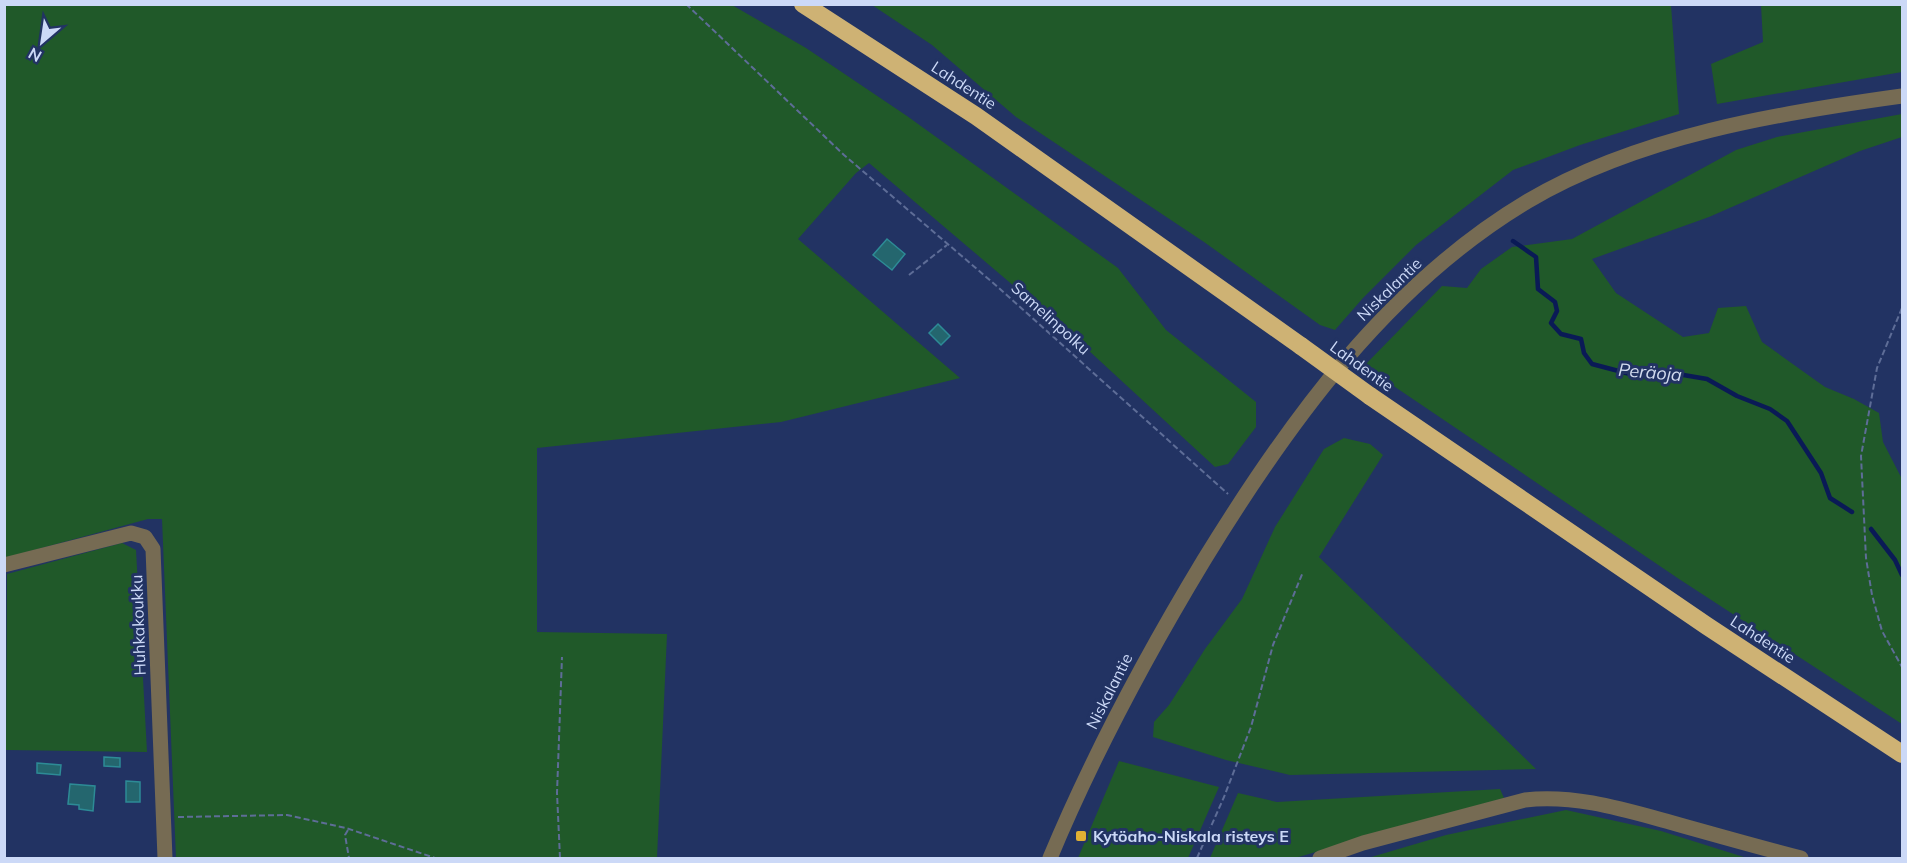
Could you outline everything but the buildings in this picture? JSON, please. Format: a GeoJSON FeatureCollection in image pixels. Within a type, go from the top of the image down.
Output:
{"type":"FeatureCollection","features":[{"type":"Feature","properties":{"kind":"highway","name":"Lahdentie"},"geometry":{"type":"LineString","coordinates":[[803,4],[976,116],[1370,396],[1707,626],[1902,754]]}},
{"type":"Feature","properties":{"kind":"street","name":"Niskalantie"},"geometry":{"type":"LineString","coordinates":[[1050,858],[1077,796],[1132,684],[1239,503],[1322,390],[1375,327],[1404,297],[1483,231],[1529,200],[1572,178],[1621,158],[1700,133],[1785,115],[1902,96]]}},
{"type":"Feature","properties":{"kind":"street","name":"Huhkakoukku"},"geometry":{"type":"LineString","coordinates":[[4,565],[131,533],[145,537],[153,549],[165,858]]}},
{"type":"Feature","properties":{"kind":"street"},"geometry":{"type":"LineString","coordinates":[[1320,858],[1363,843],[1525,800],[1547,797],[1573,800],[1637,814],[1801,858]]}},
{"type":"Feature","properties":{"kind":"path","name":"Samelinpolku"},"geometry":{"type":"LineString","coordinates":[[686,4],[844,155],[1008,296],[1239,503]]}},
{"type":"Feature","properties":{"kind":"path"},"geometry":{"type":"LineString","coordinates":[[909,275],[948,245]]}},
{"type":"Feature","properties":{"kind":"path"},"geometry":{"type":"LineString","coordinates":[[1902,308],[1877,368],[1861,456],[1866,558],[1872,595],[1882,631],[1902,667]]}},
{"type":"Feature","properties":{"kind":"path"},"geometry":{"type":"LineString","coordinates":[[1197,858],[1251,727],[1273,645],[1303,572]]}},
{"type":"Feature","properties":{"kind":"path"},"geometry":{"type":"LineString","coordinates":[[560,858],[557,793],[562,657]]}},
{"type":"Feature","properties":{"kind":"path"},"geometry":{"type":"LineString","coordinates":[[163,819],[287,815],[350,829],[435,858]]}},
{"type":"Feature","properties":{"kind":"path"},"geometry":{"type":"LineString","coordinates":[[349,858],[345,835],[350,829]]}},
{"type":"Feature","properties":{"kind":"green space"},"geometry":{"type":"Polygon","coordinates":[[[5,5],[732,5],[806,48],[907,116],[1118,268],[1166,330],[1256,402],[1256,427],[1228,464],[1215,467],[1074,337],[869,163],[856,173],[798,239],[960,378],[781,422],[537,448],[537,632],[667,634],[657,858],[176,858],[162,519],[148,519],[5,558],[5,5]]]}},
{"type":"Feature","properties":{"kind":"green space"},"geometry":{"type":"Polygon","coordinates":[[[872,5],[1671,5],[1679,114],[1580,145],[1513,170],[1416,245],[1363,298],[1335,330],[1320,325],[1204,242],[1016,117],[932,45],[872,5]]]}},
{"type":"Feature","properties":{"kind":"green space"},"geometry":{"type":"Polygon","coordinates":[[[1761,5],[1902,5],[1902,72],[1717,104],[1711,64],[1763,42],[1761,5]]]}},
{"type":"Feature","properties":{"kind":"green space"},"geometry":{"type":"Polygon","coordinates":[[[1902,114],[1902,137],[1860,151],[1709,217],[1592,259],[1616,293],[1683,337],[1709,333],[1718,308],[1746,306],[1762,342],[1825,387],[1879,413],[1883,442],[1902,479],[1902,724],[1679,579],[1364,366],[1442,286],[1467,288],[1481,269],[1512,247],[1572,239],[1736,150],[1777,137],[1902,114]]]}},
{"type":"Feature","properties":{"kind":"green space"},"geometry":{"type":"Polygon","coordinates":[[[1344,438],[1370,444],[1383,455],[1319,557],[1536,769],[1290,775],[1226,760],[1153,737],[1154,722],[1169,705],[1205,649],[1242,599],[1275,527],[1324,449],[1344,438]]]}},
{"type":"Feature","properties":{"kind":"green space"},"geometry":{"type":"Polygon","coordinates":[[[122,543],[136,550],[147,752],[6,750],[7,574],[122,543]]]}},
{"type":"Feature","properties":{"kind":"green space"},"geometry":{"type":"Polygon","coordinates":[[[1119,761],[1219,787],[1188,858],[1078,858],[1119,761]]]}},
{"type":"Feature","properties":{"kind":"green space"},"geometry":{"type":"Polygon","coordinates":[[[1500,789],[1504,798],[1295,858],[1210,858],[1238,793],[1277,802],[1500,789]]]}},
{"type":"Feature","properties":{"kind":"green space"},"geometry":{"type":"Polygon","coordinates":[[[1566,810],[1661,831],[1747,858],[1368,858],[1446,835],[1566,810]]]}},
{"type":"Feature","properties":{"kind":"waterway","name":"Peräoja"},"geometry":{"type":"LineString","coordinates":[[1513,241],[1536,257],[1538,289],[1555,302],[1557,311],[1551,323],[1561,334],[1581,339],[1584,353],[1592,364],[1630,374],[1654,370],[1707,379],[1737,396],[1770,409],[1787,421],[1821,473],[1830,498],[1852,512]]}},
{"type":"Feature","properties":{"kind":"waterway","name":"Peräoja"},"geometry":{"type":"LineString","coordinates":[[1871,529],[1895,560],[1902,575]]}},
{"type":"Feature","properties":{"kind":"place","name":"Kytöaho-Niskala risteys E"},"geometry":{"type":"Point","coordinates":[1081,836]}}]}
